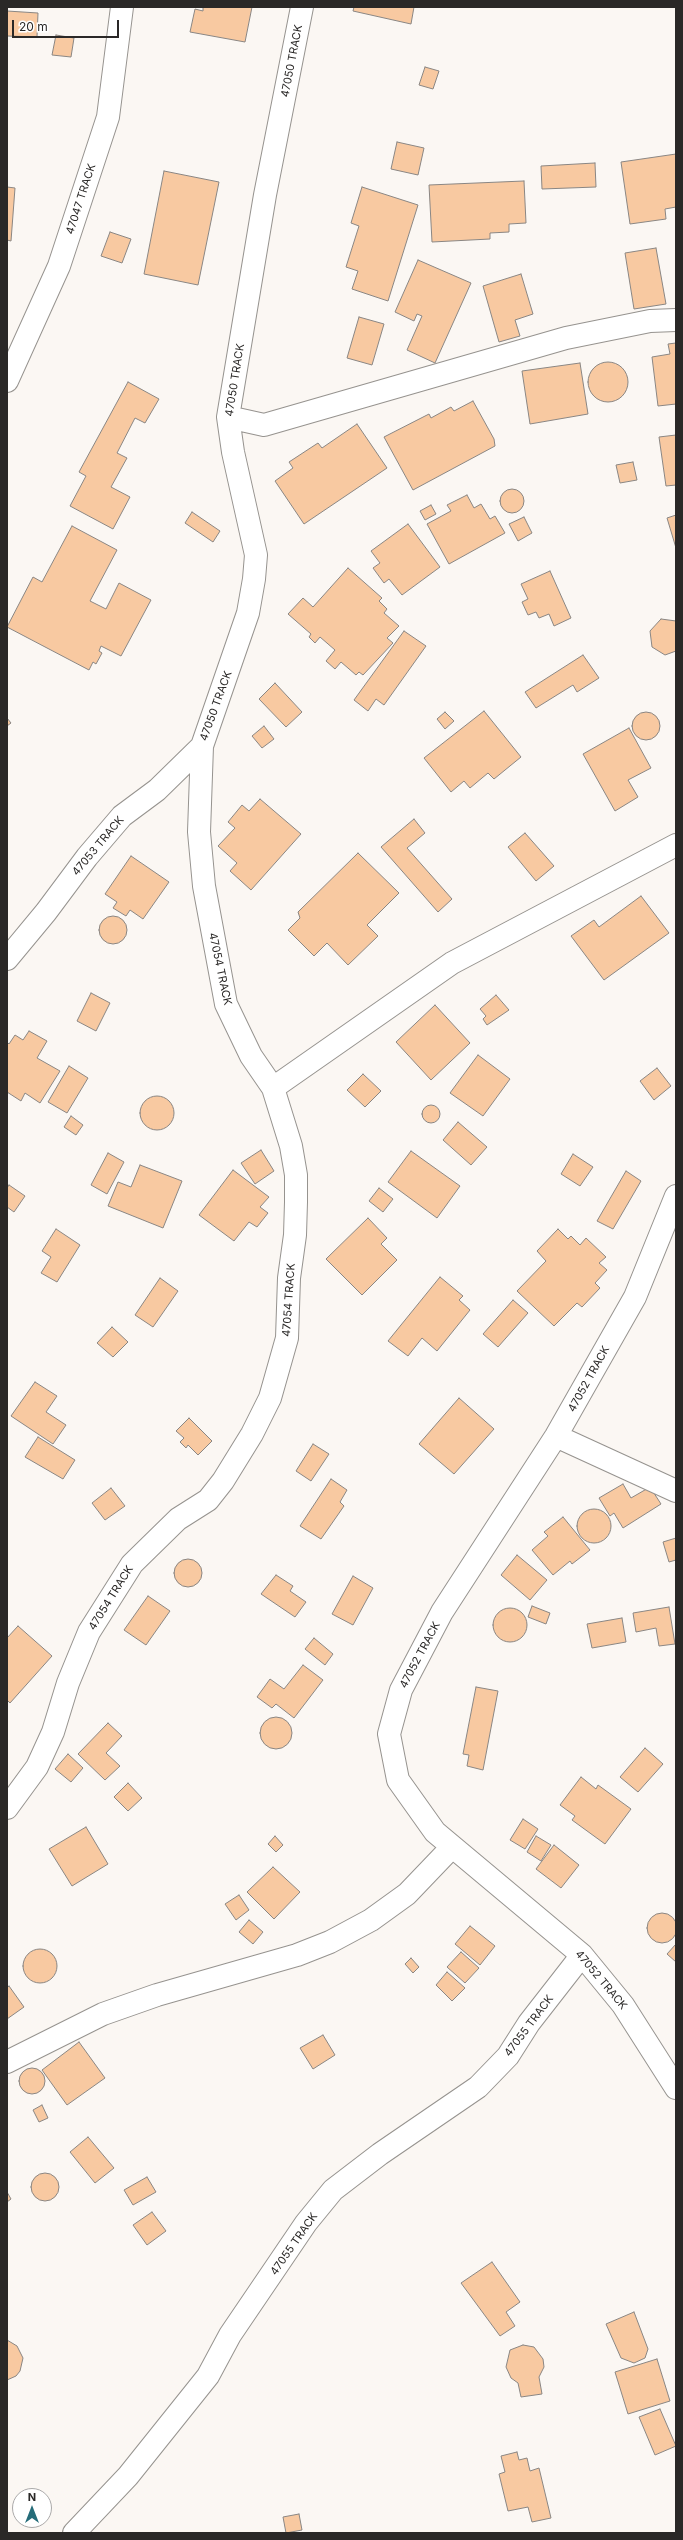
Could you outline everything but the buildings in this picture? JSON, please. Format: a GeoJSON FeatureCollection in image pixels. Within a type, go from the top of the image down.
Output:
{"type":"FeatureCollection","features":[{"type":"Feature","properties":{"kind":"street","name":"47047 TRACK"},"geometry":{"type":"LineString","coordinates":[[7,381],[59,266],[108,117],[122,7]]}},
{"type":"Feature","properties":{"kind":"street","name":"47050 TRACK"},"geometry":{"type":"LineString","coordinates":[[202,746],[248,613],[256,555],[233,452],[228,417],[266,195],[302,7]]}},
{"type":"Feature","properties":{"kind":"street"},"geometry":{"type":"LineString","coordinates":[[228,417],[264,425],[566,338],[650,322],[676,320]]}},
{"type":"Feature","properties":{"kind":"street","name":"47053 TRACK"},"geometry":{"type":"LineString","coordinates":[[7,959],[46,912],[87,857],[122,816],[157,790],[202,746]]}},
{"type":"Feature","properties":{"kind":"street","name":"47054 TRACK"},"geometry":{"type":"LineString","coordinates":[[7,1808],[37,1767],[53,1732],[68,1683],[89,1632],[132,1564],[178,1519],[208,1500],[238,1458],[270,1398],[287,1338],[289,1278],[294,1235],[296,1175],[291,1146],[273,1088],[251,1056],[226,1004],[204,886],[199,840],[202,746]]}},
{"type":"Feature","properties":{"kind":"street"},"geometry":{"type":"LineString","coordinates":[[273,1088],[452,963],[676,845]]}},
{"type":"Feature","properties":{"kind":"street","name":"47052 TRACK"},"geometry":{"type":"LineString","coordinates":[[676,1196],[635,1297],[556,1436],[442,1612],[401,1690],[389,1734],[398,1780],[434,1832],[451,1848],[524,1905],[582,1955],[623,2005],[676,2088]]}},
{"type":"Feature","properties":{"kind":"street"},"geometry":{"type":"LineString","coordinates":[[556,1436],[676,1491]]}},
{"type":"Feature","properties":{"kind":"street"},"geometry":{"type":"LineString","coordinates":[[7,2062],[103,2014],[157,1995],[297,1955],[330,1942],[371,1920],[406,1894],[451,1848]]}},
{"type":"Feature","properties":{"kind":"street","name":"47055 TRACK"},"geometry":{"type":"LineString","coordinates":[[74,2533],[128,2476],[208,2376],[230,2335],[306,2223],[333,2190],[380,2154],[478,2088],[508,2056],[529,2023],[582,1955]]}}]}
